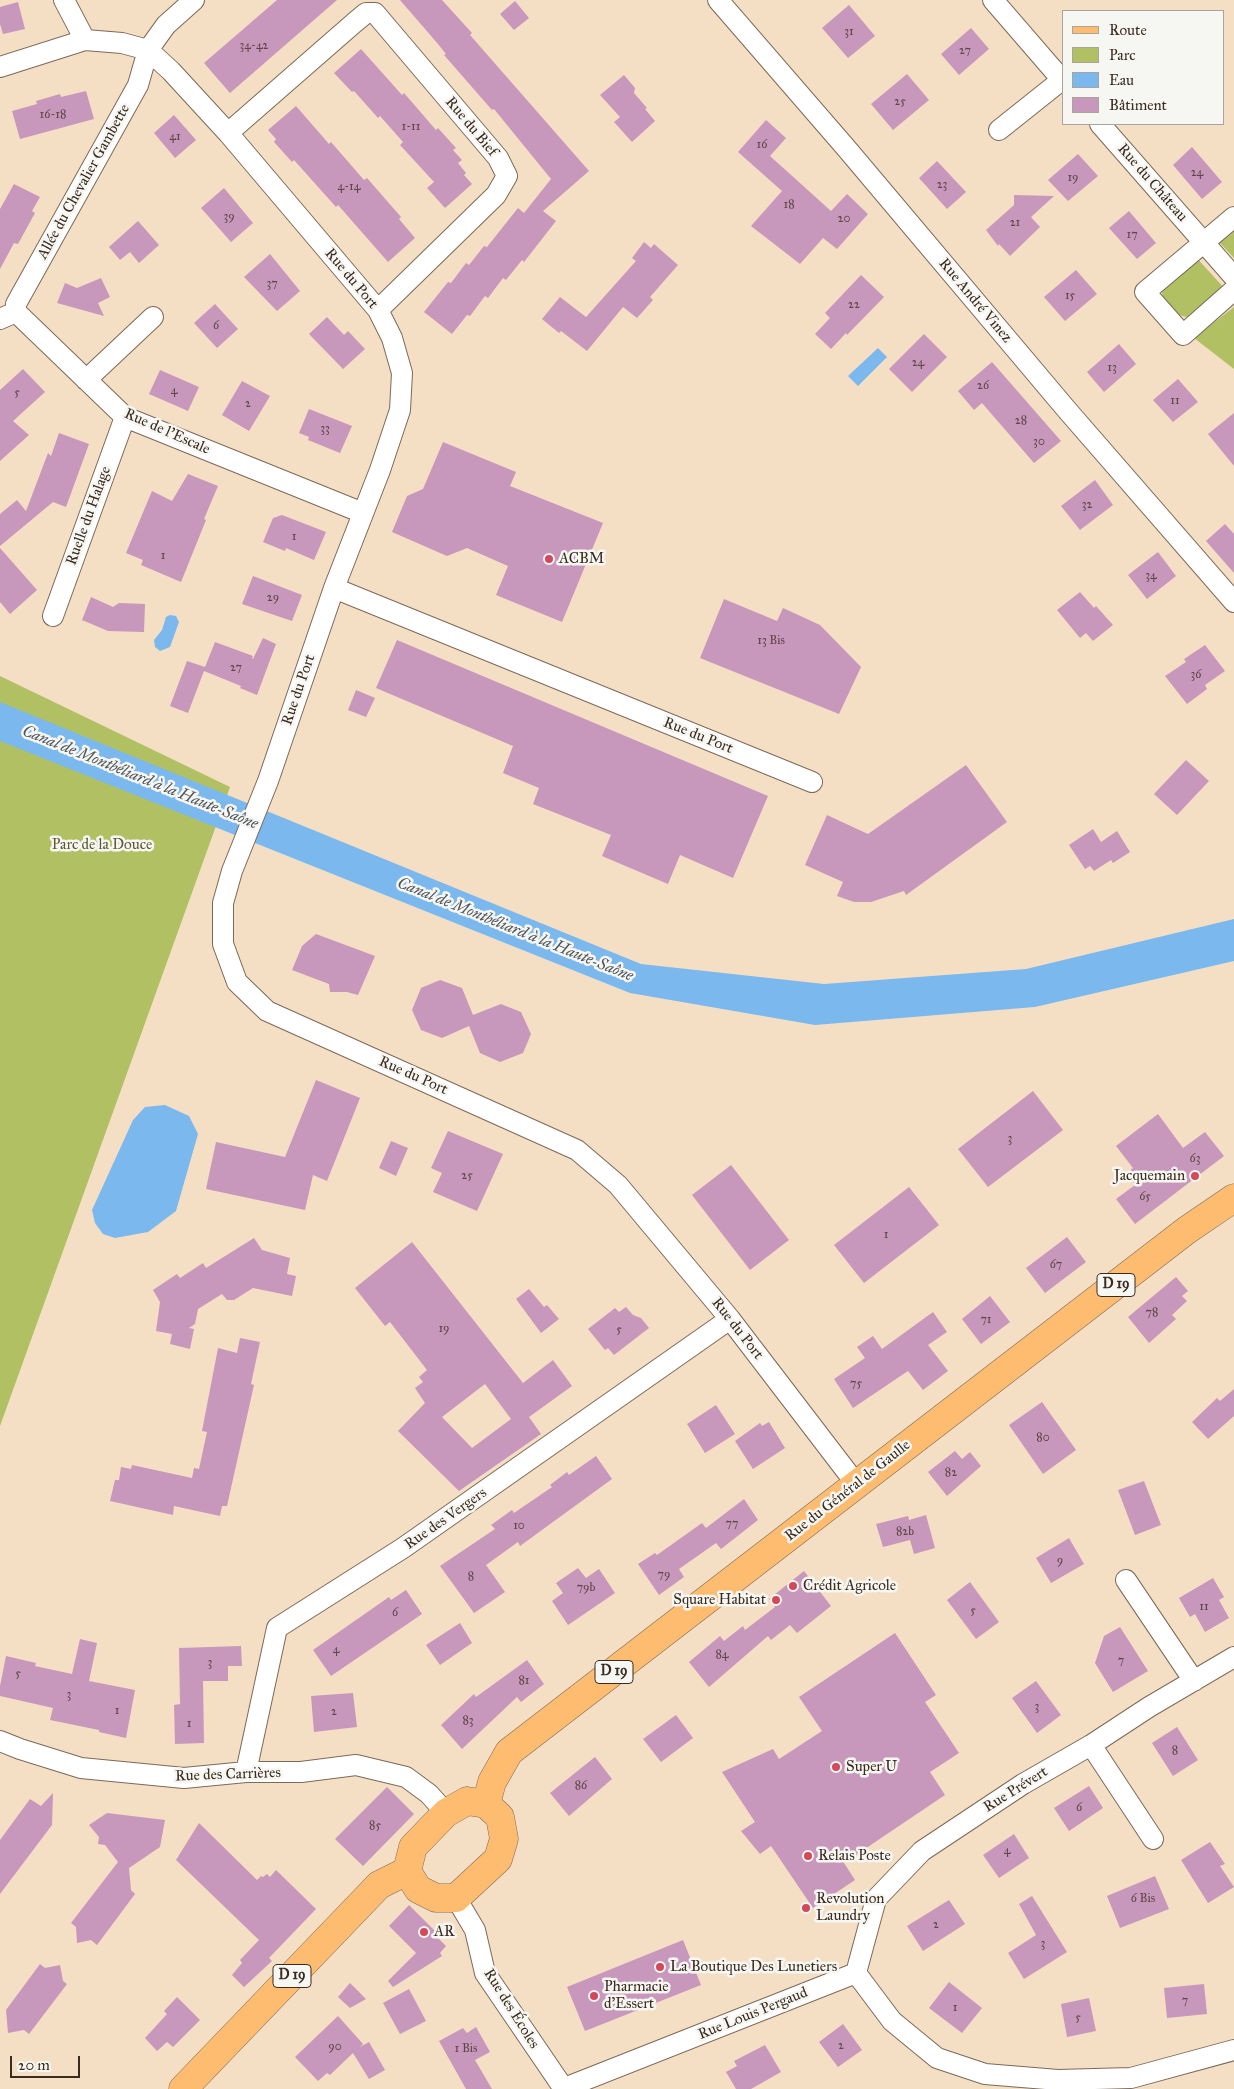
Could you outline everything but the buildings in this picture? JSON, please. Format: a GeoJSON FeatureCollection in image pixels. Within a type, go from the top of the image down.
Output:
{"type":"FeatureCollection","features":[{"type":"Feature","properties":{"kind":"main road","name":"Rue du Général de Gaulle"},"geometry":{"type":"LineString","coordinates":[[486,1804],[492,1782],[509,1752],[1186,1230],[1234,1198]]}},
{"type":"Feature","properties":{"kind":"main road"},"geometry":{"type":"LineString","coordinates":[[467,1801],[486,1804],[500,1817],[504,1839],[498,1859],[456,1898],[436,1898],[418,1889],[407,1871],[413,1847],[446,1813],[467,1801]]}},
{"type":"Feature","properties":{"kind":"main road","name":"D 19"},"geometry":{"type":"LineString","coordinates":[[183,2089],[379,1885],[407,1871]]}},
{"type":"Feature","properties":{"kind":"street"},"geometry":{"type":"LineString","coordinates":[[64,0],[85,40]]}},
{"type":"Feature","properties":{"kind":"street","name":"Allée du Chevalier Gambette"},"geometry":{"type":"LineString","coordinates":[[8,316],[138,85],[148,50],[166,25],[194,0]]}},
{"type":"Feature","properties":{"kind":"street","name":"Rue André Vinez"},"geometry":{"type":"LineString","coordinates":[[718,0],[847,149],[1066,410],[1234,602]]}},
{"type":"Feature","properties":{"kind":"street"},"geometry":{"type":"LineString","coordinates":[[993,0],[1062,80],[1000,130]]}},
{"type":"Feature","properties":{"kind":"street","name":"Rue du Bief"},"geometry":{"type":"LineString","coordinates":[[228,133],[363,7],[375,13],[498,158],[507,176],[496,195],[378,310]]}},
{"type":"Feature","properties":{"kind":"street"},"geometry":{"type":"LineString","coordinates":[[0,67],[85,40],[122,43],[148,50]]}},
{"type":"Feature","properties":{"kind":"street","name":"Rue du Port"},"geometry":{"type":"LineString","coordinates":[[148,50],[171,71],[228,133],[378,310],[392,338],[402,373],[400,410],[380,470],[334,588],[268,781],[261,794],[240,850],[223,903],[224,944],[237,982],[267,1011],[577,1150],[618,1185],[730,1319],[857,1484]]}},
{"type":"Feature","properties":{"kind":"street","name":"Rue du Château"},"geometry":{"type":"LineString","coordinates":[[1101,125],[1234,277]]}},
{"type":"Feature","properties":{"kind":"street"},"geometry":{"type":"LineString","coordinates":[[1234,216],[1145,292],[1183,335],[1234,290]]}},
{"type":"Feature","properties":{"kind":"street","name":"Rue de l'Escale"},"geometry":{"type":"LineString","coordinates":[[8,316],[86,380],[125,417],[363,513]]}},
{"type":"Feature","properties":{"kind":"street"},"geometry":{"type":"LineString","coordinates":[[86,380],[153,317]]}},
{"type":"Feature","properties":{"kind":"street","name":"Ruelle du Halage"},"geometry":{"type":"LineString","coordinates":[[53,616],[125,417]]}},
{"type":"Feature","properties":{"kind":"street","name":"Rue du Port"},"geometry":{"type":"LineString","coordinates":[[334,588],[812,782]]}},
{"type":"Feature","properties":{"kind":"street","name":"Rue des Vergers"},"geometry":{"type":"LineString","coordinates":[[246,1772],[277,1628],[403,1548],[730,1319]]}},
{"type":"Feature","properties":{"kind":"street"},"geometry":{"type":"LineString","coordinates":[[1126,1580],[1194,1681]]}},
{"type":"Feature","properties":{"kind":"street","name":"Rue Prévert"},"geometry":{"type":"LineString","coordinates":[[856,1972],[876,1899],[922,1851],[1023,1784],[1091,1745],[1149,1707],[1234,1657]]}},
{"type":"Feature","properties":{"kind":"street","name":"Rue des Carrières"},"geometry":{"type":"LineString","coordinates":[[0,1741],[20,1750],[81,1768],[184,1778],[246,1772],[301,1772],[356,1765],[406,1777],[429,1794],[446,1813]]}},
{"type":"Feature","properties":{"kind":"street"},"geometry":{"type":"LineString","coordinates":[[1091,1745],[1152,1838]]}},
{"type":"Feature","properties":{"kind":"street","name":"Rue des Écoles"},"geometry":{"type":"LineString","coordinates":[[456,1898],[475,1930],[485,1973],[563,2089]]}},
{"type":"Feature","properties":{"kind":"street"},"geometry":{"type":"LineString","coordinates":[[856,1972],[892,2021],[937,2058],[985,2074],[1058,2080],[1131,2078],[1234,2050]]}},
{"type":"Feature","properties":{"kind":"street","name":"Rue Louis Pergaud"},"geometry":{"type":"LineString","coordinates":[[563,2089],[856,1972]]}},
{"type":"Feature","properties":{"kind":"green space"},"geometry":{"type":"Polygon","coordinates":[[[1234,232],[1234,258],[1220,243],[1234,232]]]}},
{"type":"Feature","properties":{"kind":"green space"},"geometry":{"type":"Polygon","coordinates":[[[1194,255],[1226,290],[1201,313],[1186,317],[1176,314],[1164,303],[1162,292],[1164,280],[1194,255]]]}},
{"type":"Feature","properties":{"kind":"green space"},"geometry":{"type":"Polygon","coordinates":[[[1234,307],[1234,369],[1194,338],[1234,307]]]}},
{"type":"Feature","properties":{"kind":"green space","name":"Parc de la Douce"},"geometry":{"type":"Polygon","coordinates":[[[0,676],[230,787],[0,1426],[0,676]]]}},
{"type":"Feature","properties":{"kind":"water"},"geometry":{"type":"Polygon","coordinates":[[[878,348],[887,357],[858,386],[848,376],[878,348]]]}},
{"type":"Feature","properties":{"kind":"water"},"geometry":{"type":"Polygon","coordinates":[[[170,615],[176,616],[179,622],[170,647],[160,651],[155,647],[154,640],[162,630],[166,617],[170,615]]]}},
{"type":"Feature","properties":{"kind":"water","name":"Canal de Montbéliard à la Haute-Saône"},"geometry":{"type":"Polygon","coordinates":[[[0,702],[641,964],[824,984],[1026,969],[1234,919],[1234,961],[1035,1007],[815,1025],[630,993],[0,741],[0,702]]]}},
{"type":"Feature","properties":{"kind":"water"},"geometry":{"type":"Polygon","coordinates":[[[165,1105],[189,1116],[198,1134],[176,1211],[148,1232],[115,1238],[103,1234],[95,1223],[92,1210],[133,1120],[145,1107],[165,1105]]]}},
{"type":"Feature","properties":{"kind":"place","name":"ACBM"},"geometry":{"type":"Point","coordinates":[549,559]}},
{"type":"Feature","properties":{"kind":"place","name":"Jacquemain"},"geometry":{"type":"Point","coordinates":[1195,1176]}},
{"type":"Feature","properties":{"kind":"place","name":"Crédit Agricole"},"geometry":{"type":"Point","coordinates":[793,1586]}},
{"type":"Feature","properties":{"kind":"place","name":"Square Habitat"},"geometry":{"type":"Point","coordinates":[776,1600]}},
{"type":"Feature","properties":{"kind":"place","name":"Super U"},"geometry":{"type":"Point","coordinates":[836,1767]}},
{"type":"Feature","properties":{"kind":"place","name":"Relais Poste"},"geometry":{"type":"Point","coordinates":[808,1856]}},
{"type":"Feature","properties":{"kind":"place","name":"Revolution Laundry"},"geometry":{"type":"Point","coordinates":[806,1908]}},
{"type":"Feature","properties":{"kind":"place","name":"AR"},"geometry":{"type":"Point","coordinates":[424,1932]}},
{"type":"Feature","properties":{"kind":"place","name":"La Boutique Des Lunetiers"},"geometry":{"type":"Point","coordinates":[660,1967]}},
{"type":"Feature","properties":{"kind":"place","name":"Pharmacie d'Essert"},"geometry":{"type":"Point","coordinates":[594,1996]}}]}
